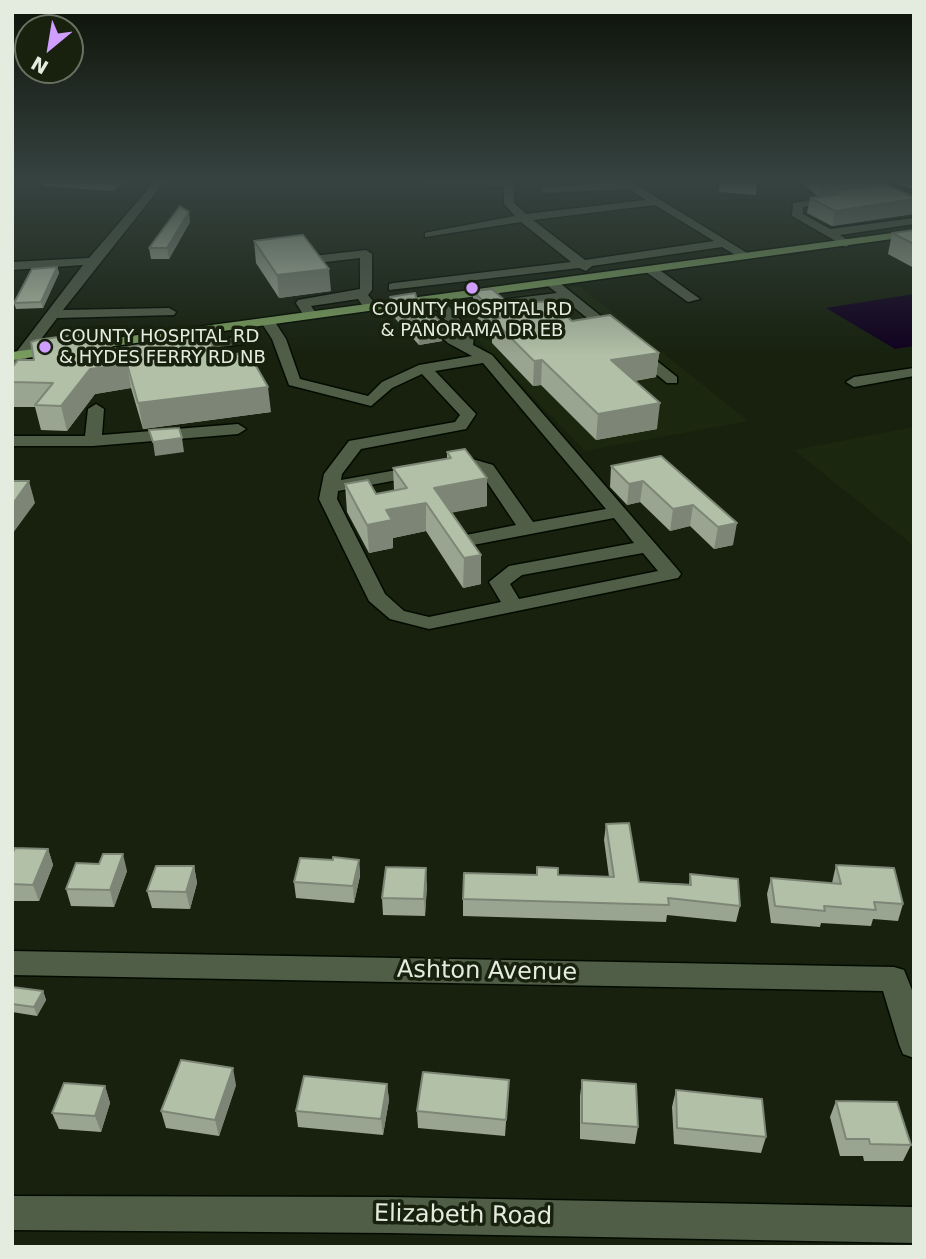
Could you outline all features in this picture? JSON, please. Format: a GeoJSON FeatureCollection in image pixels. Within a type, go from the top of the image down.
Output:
{"type":"FeatureCollection","features":[{"type":"Feature","properties":{"kind":"main road"},"geometry":{"type":"LineString","coordinates":[[19,356],[371,307],[430,302],[866,239]]}},
{"type":"Feature","properties":{"kind":"street"},"geometry":{"type":"LineString","coordinates":[[12,368],[112,239]]}},
{"type":"Feature","properties":{"kind":"street"},"geometry":{"type":"LineString","coordinates":[[550,239],[599,276]]}},
{"type":"Feature","properties":{"kind":"street"},"geometry":{"type":"LineString","coordinates":[[716,239],[746,256]]}},
{"type":"Feature","properties":{"kind":"street"},"geometry":{"type":"LineString","coordinates":[[839,239],[846,243]]}},
{"type":"Feature","properties":{"kind":"street"},"geometry":{"type":"LineString","coordinates":[[394,287],[580,262],[679,252],[723,243]]}},
{"type":"Feature","properties":{"kind":"street"},"geometry":{"type":"LineString","coordinates":[[311,316],[303,303],[361,295],[366,290],[366,254],[317,259]]}},
{"type":"Feature","properties":{"kind":"street"},"geometry":{"type":"LineString","coordinates":[[12,266],[93,261]]}},
{"type":"Feature","properties":{"kind":"street"},"geometry":{"type":"LineString","coordinates":[[650,269],[693,299]]}},
{"type":"Feature","properties":{"kind":"street"},"geometry":{"type":"LineString","coordinates":[[405,272],[416,284]]}},
{"type":"Feature","properties":{"kind":"street"},"geometry":{"type":"LineString","coordinates":[[552,283],[672,380]]}},
{"type":"Feature","properties":{"kind":"street"},"geometry":{"type":"LineString","coordinates":[[361,295],[371,307]]}},
{"type":"Feature","properties":{"kind":"street"},"geometry":{"type":"LineString","coordinates":[[468,308],[513,308],[566,296]]}},
{"type":"Feature","properties":{"kind":"street"},"geometry":{"type":"LineString","coordinates":[[424,368],[468,414],[460,426],[355,445],[333,474],[328,499],[376,597],[397,615],[429,623],[514,608],[671,574],[487,358],[453,340],[424,313],[430,302]]}},
{"type":"Feature","properties":{"kind":"street"},"geometry":{"type":"LineString","coordinates":[[563,315],[588,311]]}},
{"type":"Feature","properties":{"kind":"street"},"geometry":{"type":"LineString","coordinates":[[55,314],[169,312]]}},
{"type":"Feature","properties":{"kind":"street"},"geometry":{"type":"LineString","coordinates":[[268,322],[279,339],[294,382],[371,401],[387,385],[424,368],[487,358]]}},
{"type":"Feature","properties":{"kind":"street"},"geometry":{"type":"LineString","coordinates":[[204,330],[222,362]]}},
{"type":"Feature","properties":{"kind":"street"},"geometry":{"type":"LineString","coordinates":[[139,354],[252,339]]}},
{"type":"Feature","properties":{"kind":"street"},"geometry":{"type":"LineString","coordinates":[[854,382],[914,372]]}},
{"type":"Feature","properties":{"kind":"street"},"geometry":{"type":"LineString","coordinates":[[93,441],[96,408]]}},
{"type":"Feature","properties":{"kind":"street"},"geometry":{"type":"LineString","coordinates":[[12,441],[56,443],[239,429]]}},
{"type":"Feature","properties":{"kind":"street"},"geometry":{"type":"LineString","coordinates":[[331,486],[459,464],[479,465],[492,474],[528,529]]}},
{"type":"Feature","properties":{"kind":"street"},"geometry":{"type":"LineString","coordinates":[[468,540],[619,512]]}},
{"type":"Feature","properties":{"kind":"street"},"geometry":{"type":"LineString","coordinates":[[514,608],[499,582],[516,570],[648,546]]}},
{"type":"Feature","properties":{"kind":"street","name":"Ashton Avenue"},"geometry":{"type":"LineString","coordinates":[[12,963],[904,980],[914,1044]]}},
{"type":"Feature","properties":{"kind":"street","name":"Elizabeth Road"},"geometry":{"type":"LineString","coordinates":[[12,1213],[390,1215],[914,1225]]}},
{"type":"Feature","properties":{"kind":"shaded area"},"geometry":{"type":"Polygon","coordinates":[[[579,286],[748,421],[585,451],[444,305],[579,286]]]}},
{"type":"Feature","properties":{"kind":"shaded area"},"geometry":{"type":"Polygon","coordinates":[[[914,294],[914,346],[895,349],[826,308],[914,294]]]}},
{"type":"Feature","properties":{"kind":"shaded area"},"geometry":{"type":"Polygon","coordinates":[[[914,427],[914,546],[794,450],[914,427]]]}},
{"type":"Feature","properties":{"kind":"building"},"geometry":{"type":"Polygon","coordinates":[[[156,239],[173,239],[167,248],[149,248],[156,239]]]}},
{"type":"Feature","properties":{"kind":"building"},"geometry":{"type":"Polygon","coordinates":[[[306,239],[329,269],[277,275],[254,241],[306,239]]]}},
{"type":"Feature","properties":{"kind":"building"},"geometry":{"type":"Polygon","coordinates":[[[57,267],[41,302],[14,303],[32,269],[57,267]]]}},
{"type":"Feature","properties":{"kind":"building"},"geometry":{"type":"Polygon","coordinates":[[[492,289],[510,305],[549,301],[572,321],[610,315],[659,353],[611,360],[660,403],[598,414],[542,360],[534,361],[492,319],[500,318],[473,291],[492,289]]]}},
{"type":"Feature","properties":{"kind":"building"},"geometry":{"type":"Polygon","coordinates":[[[415,293],[417,300],[442,323],[418,326],[390,297],[415,293]]]}},
{"type":"Feature","properties":{"kind":"building"},"geometry":{"type":"Polygon","coordinates":[[[204,329],[218,357],[248,352],[268,387],[138,403],[127,364],[90,369],[61,406],[35,405],[53,383],[12,382],[12,368],[18,360],[34,360],[31,342],[37,340],[107,330],[112,349],[171,341],[169,334],[204,329]]]}},
{"type":"Feature","properties":{"kind":"building"},"geometry":{"type":"Polygon","coordinates":[[[179,428],[182,438],[153,442],[149,430],[179,428]]]}},
{"type":"Feature","properties":{"kind":"building"},"geometry":{"type":"Polygon","coordinates":[[[465,449],[487,478],[434,488],[481,555],[464,558],[426,503],[386,510],[392,520],[367,525],[345,484],[368,480],[376,494],[407,488],[393,468],[451,458],[447,452],[465,449]]]}},
{"type":"Feature","properties":{"kind":"building"},"geometry":{"type":"Polygon","coordinates":[[[661,456],[737,523],[718,527],[693,505],[673,509],[643,481],[629,484],[611,466],[661,456]]]}},
{"type":"Feature","properties":{"kind":"building"},"geometry":{"type":"Polygon","coordinates":[[[12,481],[29,481],[12,505],[12,481]]]}},
{"type":"Feature","properties":{"kind":"building"},"geometry":{"type":"Polygon","coordinates":[[[629,823],[639,882],[691,885],[690,874],[738,879],[740,906],[668,898],[669,905],[463,899],[464,873],[537,875],[537,867],[558,868],[558,875],[614,877],[606,824],[629,823]]]}},
{"type":"Feature","properties":{"kind":"building"},"geometry":{"type":"Polygon","coordinates":[[[15,848],[48,849],[33,885],[12,884],[12,854],[15,848]]]}},
{"type":"Feature","properties":{"kind":"building"},"geometry":{"type":"Polygon","coordinates":[[[103,854],[123,854],[110,890],[66,889],[76,863],[99,864],[103,854]]]}},
{"type":"Feature","properties":{"kind":"building"},"geometry":{"type":"Polygon","coordinates":[[[333,857],[359,860],[353,886],[294,882],[300,858],[333,860],[333,857]]]}},
{"type":"Feature","properties":{"kind":"building"},"geometry":{"type":"Polygon","coordinates":[[[836,865],[894,868],[903,904],[874,902],[876,910],[824,906],[825,911],[775,906],[771,878],[841,884],[836,865]]]}},
{"type":"Feature","properties":{"kind":"building"},"geometry":{"type":"Polygon","coordinates":[[[156,866],[194,866],[186,892],[147,891],[156,866]]]}},
{"type":"Feature","properties":{"kind":"building"},"geometry":{"type":"Polygon","coordinates":[[[386,867],[426,868],[424,899],[382,898],[386,867]]]}},
{"type":"Feature","properties":{"kind":"building"},"geometry":{"type":"Polygon","coordinates":[[[12,987],[43,991],[34,1007],[12,1004],[12,987]]]}},
{"type":"Feature","properties":{"kind":"building"},"geometry":{"type":"Polygon","coordinates":[[[181,1060],[233,1068],[215,1120],[161,1111],[181,1060]]]}},
{"type":"Feature","properties":{"kind":"building"},"geometry":{"type":"Polygon","coordinates":[[[423,1072],[509,1080],[506,1120],[417,1111],[423,1072]]]}},
{"type":"Feature","properties":{"kind":"building"},"geometry":{"type":"Polygon","coordinates":[[[304,1076],[387,1084],[381,1119],[296,1111],[304,1076]]]}},
{"type":"Feature","properties":{"kind":"building"},"geometry":{"type":"Polygon","coordinates":[[[582,1080],[636,1084],[638,1127],[582,1123],[582,1080]]]}},
{"type":"Feature","properties":{"kind":"building"},"geometry":{"type":"Polygon","coordinates":[[[64,1083],[105,1086],[95,1116],[52,1113],[64,1083]]]}},
{"type":"Feature","properties":{"kind":"building"},"geometry":{"type":"Polygon","coordinates":[[[676,1090],[762,1099],[766,1137],[677,1128],[676,1090]]]}},
{"type":"Feature","properties":{"kind":"building"},"geometry":{"type":"Polygon","coordinates":[[[836,1101],[897,1102],[911,1145],[870,1144],[869,1139],[846,1139],[836,1101]]]}},
{"type":"Feature","properties":{"kind":"place","name":"COUNTY HOSPITAL RD & PANORAMA DR EB"},"geometry":{"type":"Point","coordinates":[472,288]}},
{"type":"Feature","properties":{"kind":"place","name":"COUNTY HOSPITAL RD & HYDES FERRY RD NB"},"geometry":{"type":"Point","coordinates":[45,347]}}]}
